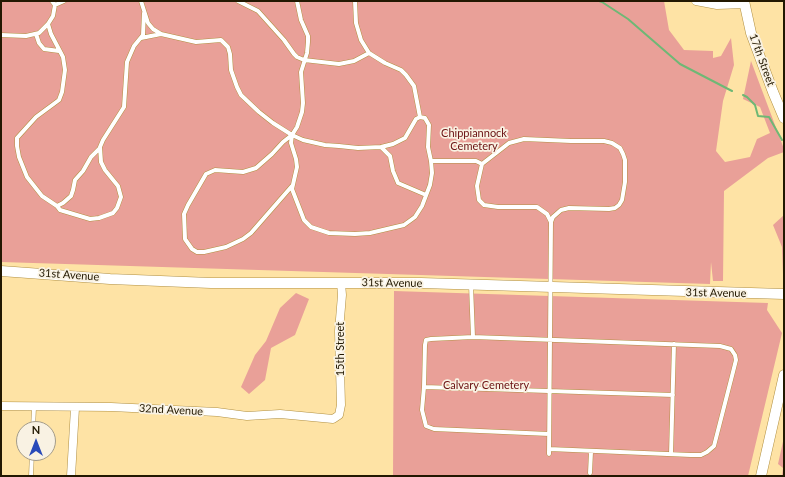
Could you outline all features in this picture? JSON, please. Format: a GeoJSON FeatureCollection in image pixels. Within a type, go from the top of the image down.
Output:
{"type":"FeatureCollection","features":[{"type":"Feature","properties":{"kind":"street"},"geometry":{"type":"LineString","coordinates":[[696,1],[717,5],[745,3]]}},
{"type":"Feature","properties":{"kind":"street","name":"17th Street"},"geometry":{"type":"LineString","coordinates":[[745,3],[751,33],[784,118]]}},
{"type":"Feature","properties":{"kind":"street","name":"31st Avenue"},"geometry":{"type":"LineString","coordinates":[[1,271],[110,279],[254,284],[341,283],[471,285],[784,294]]}},
{"type":"Feature","properties":{"kind":"street","name":"15th Street"},"geometry":{"type":"LineString","coordinates":[[339,415],[341,405],[339,331],[342,295],[341,283]]}},
{"type":"Feature","properties":{"kind":"street"},"geometry":{"type":"LineString","coordinates":[[761,476],[784,375]]}},
{"type":"Feature","properties":{"kind":"street","name":"32nd Avenue"},"geometry":{"type":"LineString","coordinates":[[1,406],[75,408],[111,407],[247,416],[271,414],[324,419],[333,419],[339,415]]}},
{"type":"Feature","properties":{"kind":"street"},"geometry":{"type":"LineString","coordinates":[[71,476],[75,408]]}},
{"type":"Feature","properties":{"kind":"lane"},"geometry":{"type":"LineString","coordinates":[[1,35],[26,36],[36,34],[44,29],[53,16],[54,3],[64,1]]}},
{"type":"Feature","properties":{"kind":"lane"},"geometry":{"type":"LineString","coordinates":[[141,1],[148,23],[153,29],[161,34],[196,42],[221,40],[226,44],[230,54],[231,70],[241,95],[259,112],[292,135],[325,145],[358,148],[381,147],[393,144],[404,138],[416,120],[420,117]]}},
{"type":"Feature","properties":{"kind":"lane"},"geometry":{"type":"LineString","coordinates":[[238,1],[258,11],[284,40],[294,54],[304,60],[339,64],[354,61],[369,53]]}},
{"type":"Feature","properties":{"kind":"lane"},"geometry":{"type":"LineString","coordinates":[[292,135],[291,143],[297,167],[296,177],[292,186],[251,233],[243,239],[226,247],[204,252],[197,252],[192,249],[185,239],[184,214],[206,174],[215,170],[243,172],[256,168],[292,135],[298,127],[303,103],[301,72],[307,53],[308,36],[301,20],[296,1]]}},
{"type":"Feature","properties":{"kind":"lane"},"geometry":{"type":"LineString","coordinates":[[355,1],[358,34],[360,40],[369,53],[385,63],[401,70],[406,75],[414,86],[420,117]]}},
{"type":"Feature","properties":{"kind":"lane"},"geometry":{"type":"LineString","coordinates":[[57,206],[71,196],[75,180],[100,147],[124,107],[127,62],[134,46],[143,35],[144,13]]}},
{"type":"Feature","properties":{"kind":"lane"},"geometry":{"type":"LineString","coordinates":[[48,24],[51,34],[63,57],[65,70],[64,82],[59,100],[36,117],[17,138],[17,146],[27,177],[42,196],[57,206],[60,210],[90,219],[99,218],[113,213],[117,208],[121,197],[118,186],[105,170],[101,162],[100,147]]}},
{"type":"Feature","properties":{"kind":"lane"},"geometry":{"type":"LineString","coordinates":[[36,34],[39,43],[44,50],[59,51]]}},
{"type":"Feature","properties":{"kind":"lane"},"geometry":{"type":"LineString","coordinates":[[141,38],[161,34]]}},
{"type":"Feature","properties":{"kind":"lane"},"geometry":{"type":"LineString","coordinates":[[292,186],[299,210],[307,224],[317,230],[339,234],[355,234],[370,233],[404,225],[418,212],[432,180],[432,162],[428,147],[429,125],[428,121],[420,117]]}},
{"type":"Feature","properties":{"kind":"lane"},"geometry":{"type":"LineString","coordinates":[[549,434],[429,428],[426,426],[423,416],[426,340],[431,338],[473,337],[551,340],[674,344],[720,346],[731,349],[736,360],[714,446],[708,452],[701,455],[549,452],[551,340],[551,222],[553,216],[562,210],[569,208],[609,209],[615,208],[619,205],[622,200],[625,160],[620,148],[612,142],[604,141],[572,142],[524,139],[509,143],[482,164],[477,190],[480,200],[484,205],[498,207],[537,207],[547,214],[551,222]]}},
{"type":"Feature","properties":{"kind":"lane"},"geometry":{"type":"LineString","coordinates":[[381,147],[390,156],[393,171],[398,182],[426,195]]}},
{"type":"Feature","properties":{"kind":"lane"},"geometry":{"type":"LineString","coordinates":[[432,162],[476,162],[482,164]]}},
{"type":"Feature","properties":{"kind":"lane"},"geometry":{"type":"LineString","coordinates":[[471,285],[473,337]]}},
{"type":"Feature","properties":{"kind":"lane"},"geometry":{"type":"LineString","coordinates":[[671,454],[674,344]]}},
{"type":"Feature","properties":{"kind":"lane"},"geometry":{"type":"LineString","coordinates":[[424,387],[673,395]]}},
{"type":"Feature","properties":{"kind":"lane"},"geometry":{"type":"LineString","coordinates":[[33,421],[34,407]]}},
{"type":"Feature","properties":{"kind":"lane"},"geometry":{"type":"LineString","coordinates":[[590,474],[591,452]]}},
{"type":"Feature","properties":{"kind":"lane"},"geometry":{"type":"LineString","coordinates":[[31,476],[32,461]]}},
{"type":"Feature","properties":{"kind":"green space","name":"Chippiannock Cemetery"},"geometry":{"type":"Polygon","coordinates":[[[1,1],[664,1],[669,30],[684,50],[713,51],[713,58],[721,56],[731,38],[734,65],[723,101],[716,151],[725,162],[750,157],[757,139],[770,133],[760,107],[743,99],[751,61],[784,152],[768,158],[724,191],[723,281],[713,281],[711,262],[710,284],[1,262],[1,1]]]}},
{"type":"Feature","properties":{"kind":"green space"},"geometry":{"type":"Polygon","coordinates":[[[784,215],[783,274],[782,247],[773,225],[784,215]]]}},
{"type":"Feature","properties":{"kind":"green space","name":"Calvary Cemetery"},"geometry":{"type":"Polygon","coordinates":[[[394,291],[768,303],[767,310],[782,333],[748,476],[393,476],[394,291]]]}},
{"type":"Feature","properties":{"kind":"green space"},"geometry":{"type":"Polygon","coordinates":[[[296,293],[309,299],[295,335],[271,348],[265,380],[249,394],[241,387],[255,355],[266,341],[280,308],[296,293]]]}},
{"type":"Feature","properties":{"kind":"green space"},"geometry":{"type":"Polygon","coordinates":[[[784,437],[784,476],[782,476],[783,468],[778,464],[784,437]]]}},
{"type":"Feature","properties":{"kind":"waterway"},"geometry":{"type":"LineString","coordinates":[[599,1],[628,19],[680,64],[732,91]]}},
{"type":"Feature","properties":{"kind":"waterway"},"geometry":{"type":"LineString","coordinates":[[743,95],[755,105],[758,116],[769,117],[782,140]]}}]}
